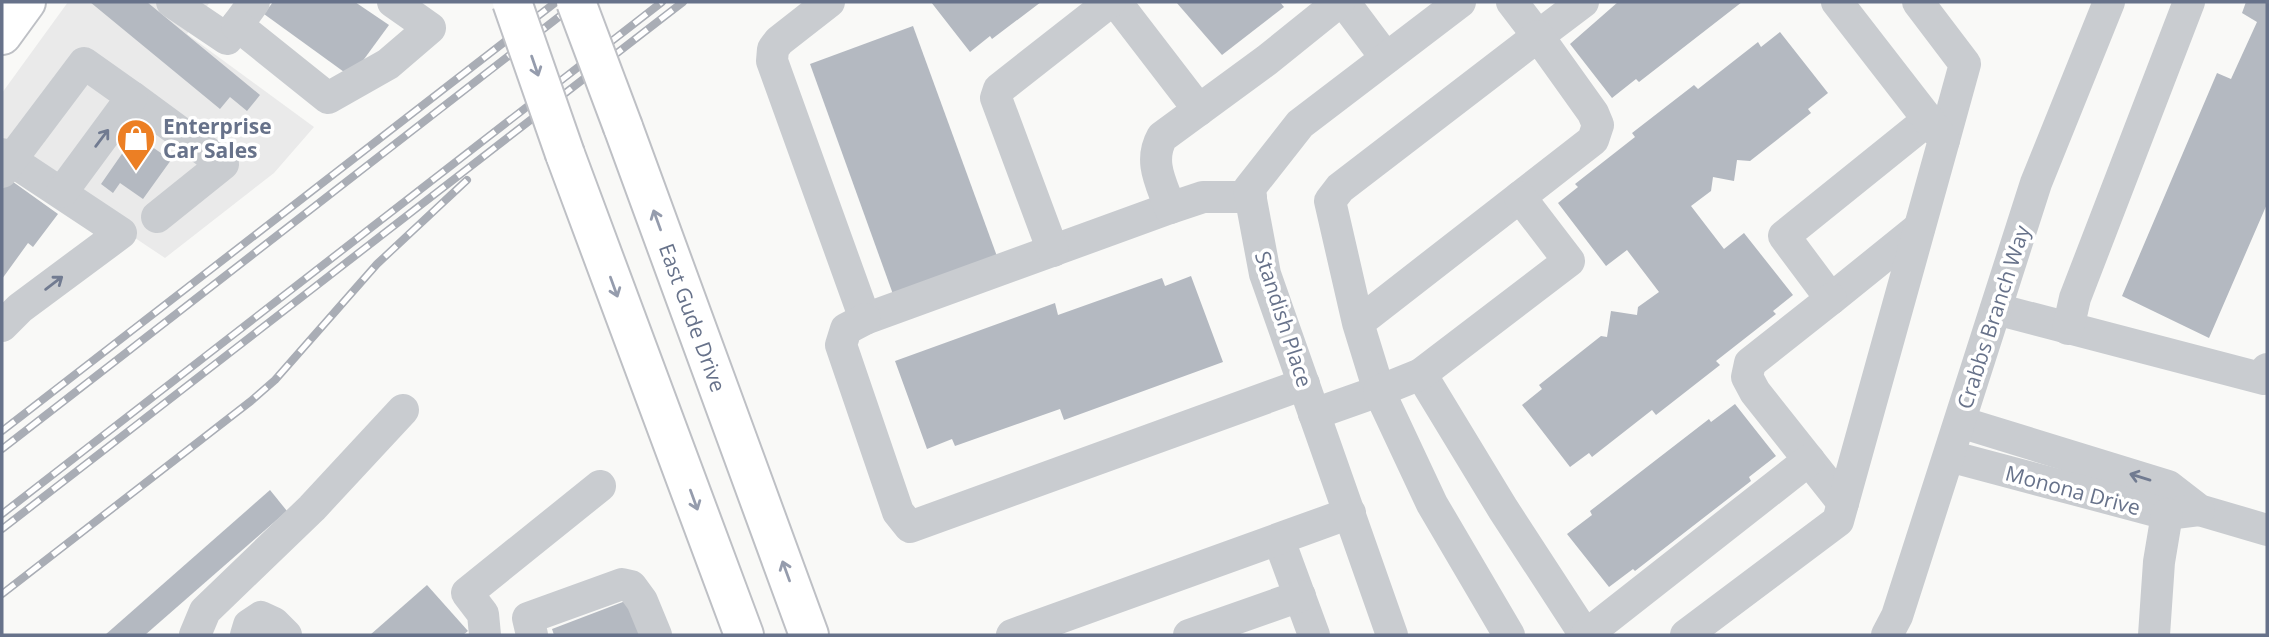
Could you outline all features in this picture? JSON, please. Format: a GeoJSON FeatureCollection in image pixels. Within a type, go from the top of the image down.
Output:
{"type":"FeatureCollection","features":[{"type":"Feature","properties":{"kind":"main road"},"geometry":{"type":"LineString","coordinates":[[2,36],[26,2]]}},
{"type":"Feature","properties":{"kind":"main road"},"geometry":{"type":"LineString","coordinates":[[512,2],[565,154],[744,635]]}},
{"type":"Feature","properties":{"kind":"main road","name":"East Gude Drive"},"geometry":{"type":"LineString","coordinates":[[576,2],[809,635]]}},
{"type":"Feature","properties":{"kind":"street"},"geometry":{"type":"LineString","coordinates":[[172,2],[227,39],[246,14],[328,98],[387,64],[430,28],[393,2]]}},
{"type":"Feature","properties":{"kind":"street"},"geometry":{"type":"LineString","coordinates":[[829,2],[779,41],[773,49],[772,61],[865,319]]}},
{"type":"Feature","properties":{"kind":"street"},"geometry":{"type":"LineString","coordinates":[[1053,251],[996,98],[999,89],[1110,2]]}},
{"type":"Feature","properties":{"kind":"street"},"geometry":{"type":"LineString","coordinates":[[1116,2],[1199,110]]}},
{"type":"Feature","properties":{"kind":"street"},"geometry":{"type":"LineString","coordinates":[[1170,208],[1156,169],[1154,151],[1162,138],[1341,2],[1386,58]]}},
{"type":"Feature","properties":{"kind":"street"},"geometry":{"type":"LineString","coordinates":[[1304,384],[910,527],[898,512],[841,345],[846,329],[865,319],[1170,208],[1203,197],[1251,197],[1249,189],[1300,124],[1460,2]]}},
{"type":"Feature","properties":{"kind":"street"},"geometry":{"type":"LineString","coordinates":[[1358,323],[1593,140],[1598,125],[1593,113],[1512,2]]}},
{"type":"Feature","properties":{"kind":"street"},"geometry":{"type":"LineString","coordinates":[[1509,635],[1432,504],[1379,391],[1358,323],[1330,201],[1340,188],[1583,2]]}},
{"type":"Feature","properties":{"kind":"street"},"geometry":{"type":"LineString","coordinates":[[1837,2],[1936,130]]}},
{"type":"Feature","properties":{"kind":"street"},"geometry":{"type":"LineString","coordinates":[[1686,635],[1838,521],[1920,228],[1936,130],[1965,64],[1918,2]]}},
{"type":"Feature","properties":{"kind":"street","name":"Crabbs Branch Way"},"geometry":{"type":"LineString","coordinates":[[1887,635],[1898,616],[2036,183],[2109,2]]}},
{"type":"Feature","properties":{"kind":"street"},"geometry":{"type":"LineString","coordinates":[[2068,329],[2076,298],[2180,5]]}},
{"type":"Feature","properties":{"kind":"street"},"geometry":{"type":"LineString","coordinates":[[2,326],[20,308],[121,233],[62,192],[5,162],[84,63],[223,164],[157,217]]}},
{"type":"Feature","properties":{"kind":"street"},"geometry":{"type":"LineString","coordinates":[[62,192],[132,97]]}},
{"type":"Feature","properties":{"kind":"street"},"geometry":{"type":"LineString","coordinates":[[1831,299],[1784,236],[1936,130]]}},
{"type":"Feature","properties":{"kind":"street","name":"Standish Place"},"geometry":{"type":"LineString","coordinates":[[1251,197],[1265,274],[1392,635]]}},
{"type":"Feature","properties":{"kind":"street"},"geometry":{"type":"LineString","coordinates":[[1314,414],[1421,374],[1569,261],[1520,197]]}},
{"type":"Feature","properties":{"kind":"street"},"geometry":{"type":"LineString","coordinates":[[1843,503],[1755,392],[1747,377],[1750,363],[1920,228]]}},
{"type":"Feature","properties":{"kind":"street"},"geometry":{"type":"LineString","coordinates":[[1996,309],[2264,379],[2267,369]]}},
{"type":"Feature","properties":{"kind":"street"},"geometry":{"type":"LineString","coordinates":[[1421,374],[1503,509],[1585,635],[1809,460]]}},
{"type":"Feature","properties":{"kind":"street"},"geometry":{"type":"LineString","coordinates":[[195,635],[205,611],[312,508],[404,410]]}},
{"type":"Feature","properties":{"kind":"street","name":"Monona Drive"},"geometry":{"type":"LineString","coordinates":[[1959,422],[2168,486],[2199,510],[2267,530]]}},
{"type":"Feature","properties":{"kind":"street","name":"Monona Drive"},"geometry":{"type":"LineString","coordinates":[[1949,456],[2166,514],[2199,510]]}},
{"type":"Feature","properties":{"kind":"street"},"geometry":{"type":"LineString","coordinates":[[485,635],[483,614],[467,593],[600,486]]}},
{"type":"Feature","properties":{"kind":"street"},"geometry":{"type":"LineString","coordinates":[[1012,635],[1350,513]]}},
{"type":"Feature","properties":{"kind":"street"},"geometry":{"type":"LineString","coordinates":[[2154,635],[2166,514]]}},
{"type":"Feature","properties":{"kind":"street"},"geometry":{"type":"LineString","coordinates":[[1279,540],[1314,635]]}},
{"type":"Feature","properties":{"kind":"street"},"geometry":{"type":"LineString","coordinates":[[532,635],[528,618],[622,584],[631,586],[642,601],[656,635]]}},
{"type":"Feature","properties":{"kind":"street"},"geometry":{"type":"LineString","coordinates":[[1189,635],[1300,596]]}},
{"type":"Feature","properties":{"kind":"street"},"geometry":{"type":"LineString","coordinates":[[246,635],[249,625],[261,617],[274,623],[286,635]]}},
{"type":"Feature","properties":{"kind":"shaded area"},"geometry":{"type":"Polygon","coordinates":[[[68,2],[210,2],[187,34],[314,127],[274,173],[165,258],[2,149],[2,93],[68,2]]]}},
{"type":"Feature","properties":{"kind":"building"},"geometry":{"type":"Polygon","coordinates":[[[90,2],[147,2],[260,95],[247,111],[230,97],[220,109],[90,2]]]}},
{"type":"Feature","properties":{"kind":"building"},"geometry":{"type":"Polygon","coordinates":[[[273,2],[355,2],[389,25],[351,77],[264,14],[273,2]]]}},
{"type":"Feature","properties":{"kind":"building"},"geometry":{"type":"Polygon","coordinates":[[[931,2],[1041,2],[970,52],[931,2]]]}},
{"type":"Feature","properties":{"kind":"building"},"geometry":{"type":"Polygon","coordinates":[[[1176,2],[1280,2],[1284,7],[1222,55],[1176,2]]]}},
{"type":"Feature","properties":{"kind":"building"},"geometry":{"type":"Polygon","coordinates":[[[1618,2],[1742,2],[1639,82],[1636,79],[1612,98],[1570,44],[1618,2]]]}},
{"type":"Feature","properties":{"kind":"building"},"geometry":{"type":"Polygon","coordinates":[[[2246,2],[2267,2],[2267,204],[2209,338],[2122,296],[2217,73],[2231,79],[2257,22],[2242,13],[2246,2]]]}},
{"type":"Feature","properties":{"kind":"building"},"geometry":{"type":"Polygon","coordinates":[[[913,26],[998,259],[894,297],[810,64],[913,26]]]}},
{"type":"Feature","properties":{"kind":"building"},"geometry":{"type":"Polygon","coordinates":[[[1780,32],[1828,93],[1808,109],[1811,113],[1750,161],[1737,160],[1734,181],[1713,177],[1711,191],[1691,206],[1724,249],[1744,233],[1793,295],[1773,311],[1776,314],[1716,361],[1720,365],[1656,415],[1652,410],[1592,457],[1589,453],[1570,467],[1522,405],[1542,389],[1539,385],[1601,336],[1607,337],[1611,311],[1637,315],[1638,307],[1659,292],[1627,250],[1606,266],[1558,203],[1578,187],[1575,184],[1635,137],[1632,133],[1694,85],[1698,89],[1758,42],[1761,47],[1780,32]]]}},
{"type":"Feature","properties":{"kind":"building","name":"Enterprise Car Sales"},"geometry":{"type":"Polygon","coordinates":[[[135,135],[171,160],[143,199],[120,183],[113,193],[101,184],[135,135]]]}},
{"type":"Feature","properties":{"kind":"building"},"geometry":{"type":"Polygon","coordinates":[[[9,179],[58,214],[33,247],[28,243],[2,279],[2,190],[9,179]]]}},
{"type":"Feature","properties":{"kind":"building"},"geometry":{"type":"Polygon","coordinates":[[[1191,276],[1223,362],[1064,420],[1060,409],[955,446],[952,439],[927,449],[895,361],[1055,303],[1058,315],[1162,278],[1165,286],[1191,276]]]}},
{"type":"Feature","properties":{"kind":"building"},"geometry":{"type":"Polygon","coordinates":[[[1735,404],[1776,456],[1749,477],[1751,481],[1635,571],[1633,569],[1609,587],[1567,534],[1592,515],[1590,511],[1709,419],[1711,422],[1735,404]]]}},
{"type":"Feature","properties":{"kind":"building"},"geometry":{"type":"Polygon","coordinates":[[[270,490],[287,511],[145,635],[105,635],[270,490]]]}},
{"type":"Feature","properties":{"kind":"building"},"geometry":{"type":"Polygon","coordinates":[[[427,585],[468,631],[463,635],[370,635],[427,585]]]}},
{"type":"Feature","properties":{"kind":"building"},"geometry":{"type":"Polygon","coordinates":[[[628,600],[641,635],[554,635],[552,629],[628,600]]]}},
{"type":"Feature","properties":{"kind":"railway"},"geometry":{"type":"LineString","coordinates":[[2,431],[556,2]]}},
{"type":"Feature","properties":{"kind":"railway"},"geometry":{"type":"LineString","coordinates":[[2,449],[578,2]]}},
{"type":"Feature","properties":{"kind":"railway"},"geometry":{"type":"LineString","coordinates":[[2,514],[662,2]]}},
{"type":"Feature","properties":{"kind":"railway"},"geometry":{"type":"LineString","coordinates":[[2,529],[683,2]]}},
{"type":"Feature","properties":{"kind":"railway"},"geometry":{"type":"LineString","coordinates":[[2,594],[275,380],[377,264],[467,180]]}},
{"type":"Feature","properties":{"kind":"place","name":"Enterprise Car Sales"},"geometry":{"type":"Point","coordinates":[136,172]}}]}
